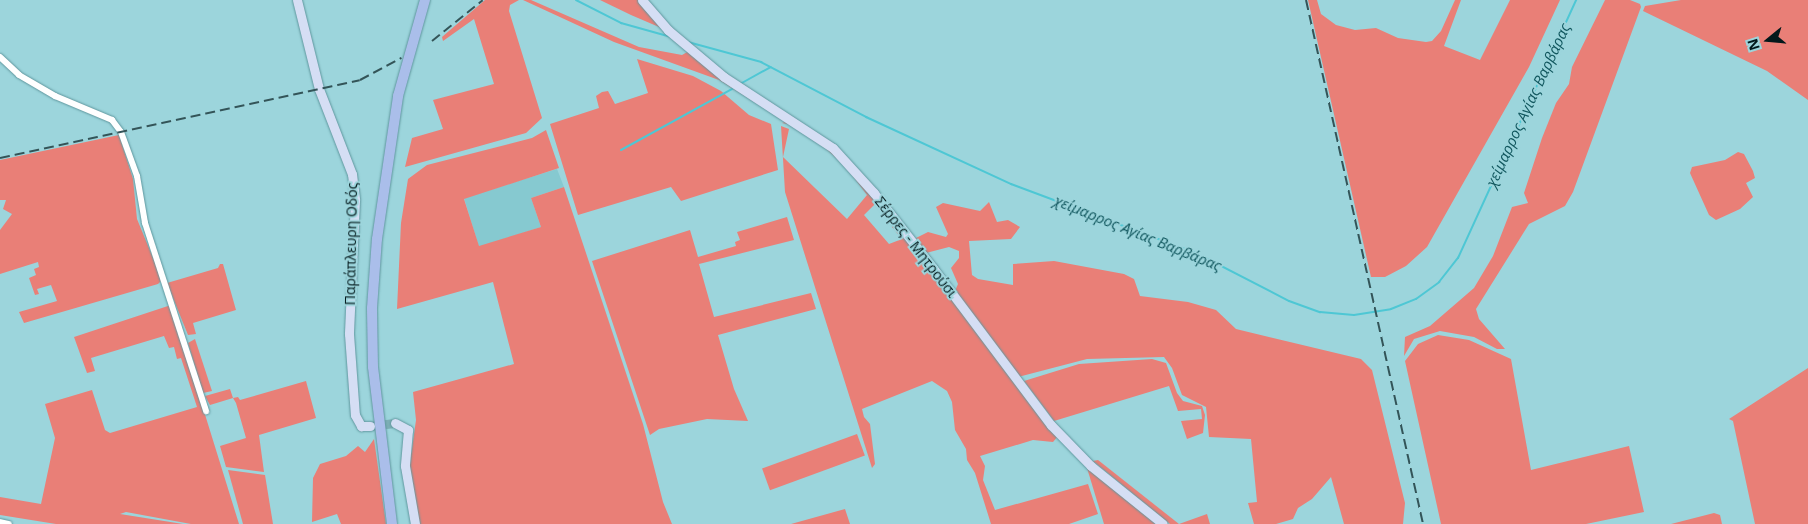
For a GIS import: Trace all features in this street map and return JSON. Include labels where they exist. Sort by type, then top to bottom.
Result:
[{"type":"main road","points":[[392,524],[373,367],[372,308],[377,239],[398,96],[425,0]]},
{"type":"street","name":"Παράπλευρη Οδός","points":[[297,0],[319,89],[352,174],[355,200],[350,334],[355,415],[361,426],[370,426]]},
{"type":"street","name":"Σέρρες - Μητρούσι","points":[[642,0],[668,30],[748,95],[806,128],[833,148],[921,253],[1051,425],[1091,466],[1163,524]]},
{"type":"street","points":[[0,57],[19,75],[48,92],[112,120],[121,132],[137,176],[145,223],[206,411]]},
{"type":"street","points":[[395,423],[408,430],[405,466],[415,524]]},
{"type":"street","points":[[0,522],[8,524]]},
{"type":"shaded area","points":[[485,0],[519,0],[510,5],[509,11],[542,118],[526,133],[405,167],[412,138],[443,129],[433,100],[494,84],[474,19],[443,41],[442,37]]},
{"type":"shaded area","points":[[523,0],[531,0],[639,47],[682,55],[689,51],[759,105],[719,80],[614,42]]},
{"type":"shaded area","points":[[600,0],[639,0],[666,30],[631,15]]},
{"type":"shaded area","points":[[1308,0],[1317,0],[1321,14],[1336,25],[1355,30],[1376,28],[1398,38],[1426,42],[1432,41],[1441,31],[1455,0],[1461,0],[1444,46],[1480,60],[1510,0],[1560,0],[1529,67],[1427,247],[1406,266],[1385,277],[1371,277]]},
{"type":"shaded area","points":[[1605,0],[1630,0],[1640,4],[1641,7],[1573,192],[1565,206],[1529,224],[1476,309],[1479,319],[1505,349],[1497,349],[1474,337],[1440,331],[1414,339],[1404,356],[1405,337],[1430,326],[1474,288],[1493,256],[1512,207],[1528,203],[1524,193],[1542,138],[1556,103],[1569,84],[1572,67]]},
{"type":"shaded area","points":[[1681,0],[1808,0],[1808,100],[1767,71],[1643,11],[1645,6]]},
{"type":"shaded area","points":[[637,59],[693,76],[721,91],[749,115],[771,124],[778,170],[681,201],[671,187],[578,215],[550,124],[599,108],[596,96],[602,92],[608,91],[615,104],[648,93]]},
{"type":"shaded area","points":[[785,122],[803,128],[847,166],[888,216],[875,204],[864,215],[889,244],[902,239],[892,227],[895,225],[1058,436],[1053,442],[1033,440],[980,456],[985,466],[983,480],[995,510],[1088,484],[1098,514],[1069,524],[991,524],[975,473],[967,460],[966,449],[955,430],[952,402],[947,391],[932,381],[862,409],[864,417],[870,424],[875,464],[872,468],[785,192],[781,126],[789,129],[783,157],[847,219],[867,195],[845,166],[825,148],[792,125],[782,123]]},
{"type":"shaded area","points":[[546,130],[559,168],[464,199],[479,246],[541,227],[531,198],[564,187],[643,424],[663,502],[672,524],[419,524],[409,470],[416,420],[413,392],[514,364],[493,282],[397,309],[401,223],[408,179],[427,165],[532,138]]},
{"type":"shaded area","points":[[119,135],[133,179],[137,219],[162,280],[158,284],[24,323],[19,312],[57,301],[51,285],[37,289],[39,294],[35,295],[29,278],[36,275],[34,269],[39,267],[38,262],[0,274],[0,230],[12,214],[3,209],[6,200],[0,200],[0,160]]},
{"type":"shaded area","points":[[1738,152],[1744,154],[1753,171],[1755,178],[1746,183],[1753,197],[1740,209],[1716,220],[1709,215],[1690,173],[1692,167],[1725,160]]},
{"type":"shaded area","points":[[557,169],[564,187],[531,198],[541,227],[479,247],[464,198]]},
{"type":"shaded area","points":[[989,202],[997,222],[1008,220],[1020,227],[1011,239],[969,241],[972,275],[978,279],[1013,285],[1013,264],[1054,261],[1124,274],[1134,279],[1140,296],[1188,302],[1216,310],[1236,329],[1361,359],[1372,370],[1405,503],[1403,524],[1344,524],[1331,477],[1312,499],[1298,508],[1293,519],[1276,524],[1254,524],[1248,503],[1257,502],[1251,439],[1209,437],[1206,407],[1182,395],[1172,368],[1164,357],[1087,359],[1018,377],[955,291],[958,284],[951,268],[959,258],[959,251],[949,247],[926,253],[916,238],[928,232],[946,237],[948,234],[936,207],[943,203],[980,211]]},
{"type":"shaded area","points":[[787,217],[794,240],[699,264],[714,317],[811,293],[816,309],[718,335],[734,389],[748,421],[707,419],[659,429],[650,435],[592,261],[690,230],[698,257],[736,246],[735,242],[740,240],[737,232]]},
{"type":"shaded area","points":[[220,264],[223,264],[236,310],[193,323],[196,334],[188,335],[167,283],[218,268]]},
{"type":"shaded area","points":[[171,305],[239,524],[191,524],[126,512],[120,514],[183,524],[56,524],[0,515],[0,497],[41,504],[55,438],[45,404],[92,390],[105,430],[110,433],[197,407],[181,358],[177,359],[174,347],[169,348],[164,336],[91,358],[95,371],[87,373],[74,337]]},
{"type":"shaded area","points":[[1438,335],[1469,340],[1511,359],[1531,470],[1629,446],[1644,512],[1586,524],[1441,524],[1405,361],[1418,344]]},
{"type":"shaded area","points":[[195,339],[212,391],[203,393],[188,343]]},
{"type":"shaded area","points":[[1152,359],[1166,363],[1177,393],[1183,401],[1202,406],[1205,415],[1203,433],[1187,439],[1181,421],[1202,419],[1201,409],[1178,411],[1169,386],[1054,421],[1024,381],[1079,364]]},
{"type":"shaded area","points":[[1808,368],[1808,524],[1755,524],[1733,421],[1729,419]]},
{"type":"shaded area","points":[[306,381],[316,418],[259,435],[264,472],[226,467],[220,446],[246,438],[233,398],[238,397],[240,400]]},
{"type":"shaded area","points":[[230,389],[233,398],[210,405],[205,396]]},
{"type":"shaded area","points":[[857,434],[865,456],[770,490],[762,469]]},
{"type":"shaded area","points":[[374,439],[386,524],[341,524],[337,514],[312,522],[313,478],[320,464],[346,456],[358,446],[365,452]]},
{"type":"shaded area","points":[[1098,460],[1179,524],[1170,524],[1093,461]]},
{"type":"shaded area","points":[[1087,468],[1160,524],[1104,524]]},
{"type":"shaded area","points":[[228,470],[265,475],[273,524],[243,524]]},
{"type":"shaded area","points":[[845,509],[850,524],[791,524]]},
{"type":"shaded area","points":[[1714,513],[1720,515],[1722,524],[1671,524]]},
{"type":"shaded area","points":[[1207,514],[1210,524],[1179,524]]},
{"type":"waterway","name":"χείμαρρος Αγίας Βαρβάρας","points":[[576,0],[621,23],[671,37]]},
{"type":"waterway","name":"χείμαρρος Αγίας Βαρβάρας","points":[[688,42],[761,62],[866,117],[1011,184],[1198,254],[1289,301],[1320,312],[1354,315],[1391,309],[1416,299],[1439,282],[1458,258],[1576,0]]},
{"type":"waterway","points":[[740,84],[771,67]]},
{"type":"waterway","points":[[621,150],[734,88]]},
{"type":"tunnel","points":[[370,426],[395,423]]},
{"type":"railway","points":[[432,41],[483,0]]},
{"type":"railway","points":[[1306,0],[1423,524]]},
{"type":"railway","points":[[0,158],[360,80],[401,58]]}]
